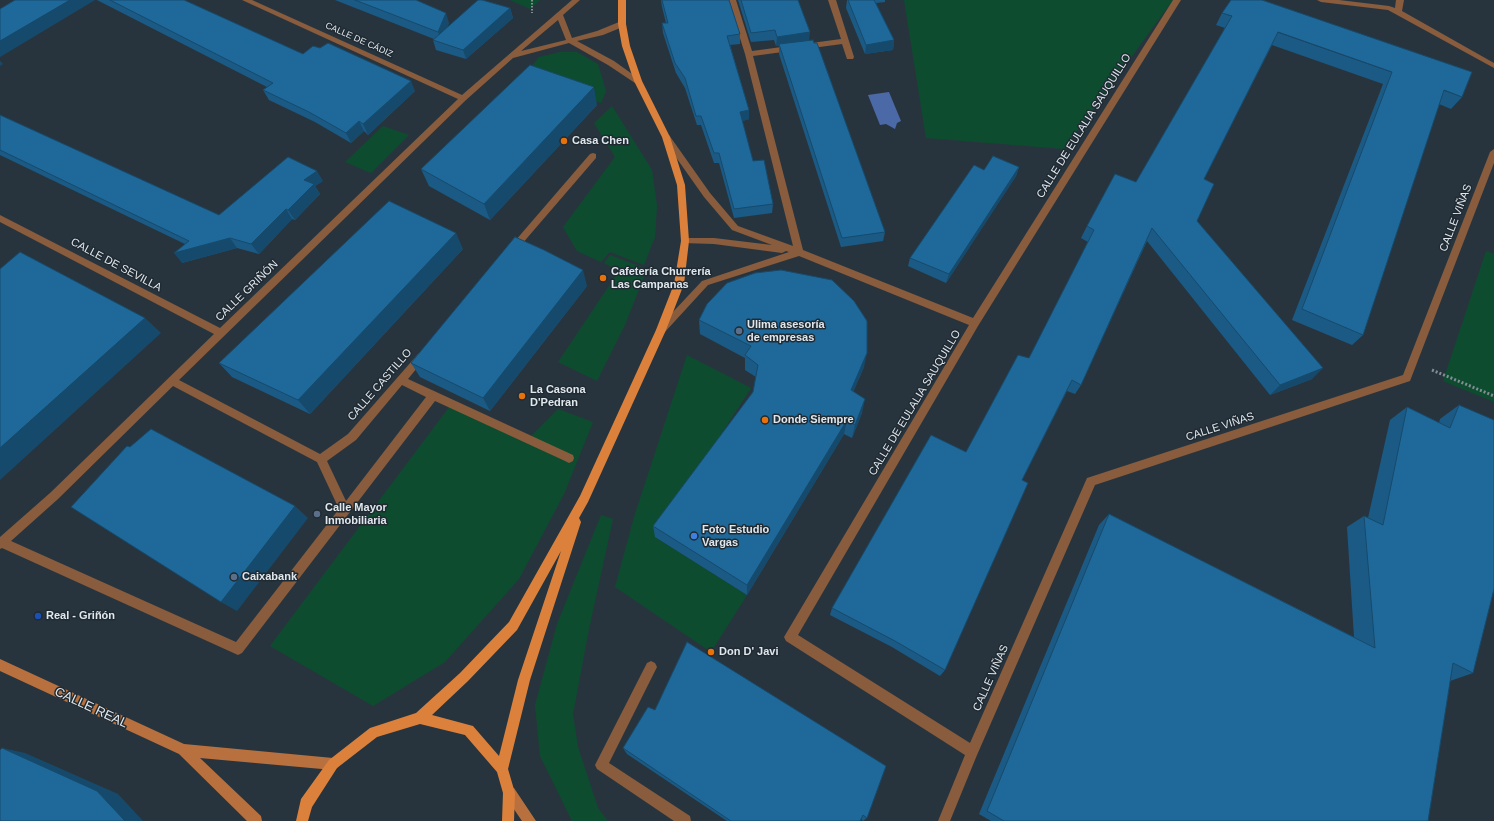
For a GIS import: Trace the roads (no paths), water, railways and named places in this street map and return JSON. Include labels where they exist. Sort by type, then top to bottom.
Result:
[{"type":"main road","points":[[302,821],[306,804],[333,764],[374,732],[420,718],[464,677],[513,626],[584,500],[661,330],[679,284],[685,241],[681,185],[666,137],[638,81],[626,46],[622,24],[622,0]]},
{"type":"main road","points":[[502,769],[524,680],[584,500]]},
{"type":"main road","points":[[420,718],[469,730],[502,769],[509,793],[508,821]]},
{"type":"street","name":"CALLE DE CÁDIZ","points":[[246,0],[463,98]]},
{"type":"street","name":"CALLE GRIÑÓN","points":[[1,543],[54,496],[463,98],[576,0]]},
{"type":"street","points":[[732,0],[749,54],[799,252]]},
{"type":"street","points":[[832,0],[850,57]]},
{"type":"street","name":"CALLE DE EULALIA SAUQUILLO","points":[[972,752],[790,637],[975,323],[1177,0]]},
{"type":"street","points":[[1321,0],[1389,8],[1494,66]]},
{"type":"street","points":[[1398,12],[1400,0]]},
{"type":"street","points":[[559,14],[570,41],[611,63],[638,81]]},
{"type":"street","name":"CALLE GRIÑÓN","points":[[511,56],[600,33],[622,24]]},
{"type":"street","points":[[749,54],[844,41]]},
{"type":"street","points":[[666,137],[707,195],[735,228],[799,252],[975,323]]},
{"type":"street","name":"CALLE VIÑAS","points":[[972,752],[1091,481],[1407,378],[1494,152]]},
{"type":"street","points":[[504,259],[593,156]]},
{"type":"street","name":"CALLE DE SEVILLA","points":[[0,218],[221,333]]},
{"type":"street","points":[[685,241],[714,241],[799,252]]},
{"type":"street","points":[[661,330],[705,282],[799,252]]},
{"type":"street","name":"CALLE CASTILLO","points":[[321,459],[352,437],[427,350]]},
{"type":"street","points":[[401,380],[569,458]]},
{"type":"street","points":[[172,381],[321,459],[345,510]]},
{"type":"street","points":[[1,543],[238,649],[433,396]]},
{"type":"street","name":"CALLE REAL","points":[[0,665],[183,750],[256,821]]},
{"type":"street","points":[[652,667],[601,765],[685,821]]},
{"type":"street","name":"CALLE REAL","points":[[183,750],[333,764]]},
{"type":"street","points":[[944,821],[972,752]]},
{"type":"street","points":[[509,793],[530,821]]},
{"type":"water","points":[[889,92],[901,121],[897,123],[895,129],[886,124],[880,125],[868,95]]},
{"type":"place","name":"Casa Chen","points":[[564,141]]},
{"type":"place","name":"Cafetería Churrería Las Campanas","points":[[603,278]]},
{"type":"place","name":"Ulima asesoría de empresas","points":[[739,331]]},
{"type":"place","name":"La Casona D'Pedran","points":[[522,396]]},
{"type":"place","name":"Donde Siempre","points":[[765,420]]},
{"type":"place","name":"Calle Mayor Inmobiliaria","points":[[317,514]]},
{"type":"place","name":"Foto Estudio Vargas","points":[[694,536]]},
{"type":"place","name":"Caixabank","points":[[234,577]]},
{"type":"place","name":"Real - Griñón","points":[[38,616]]},
{"type":"place","name":"Don D' Javi","points":[[711,652]]}]
